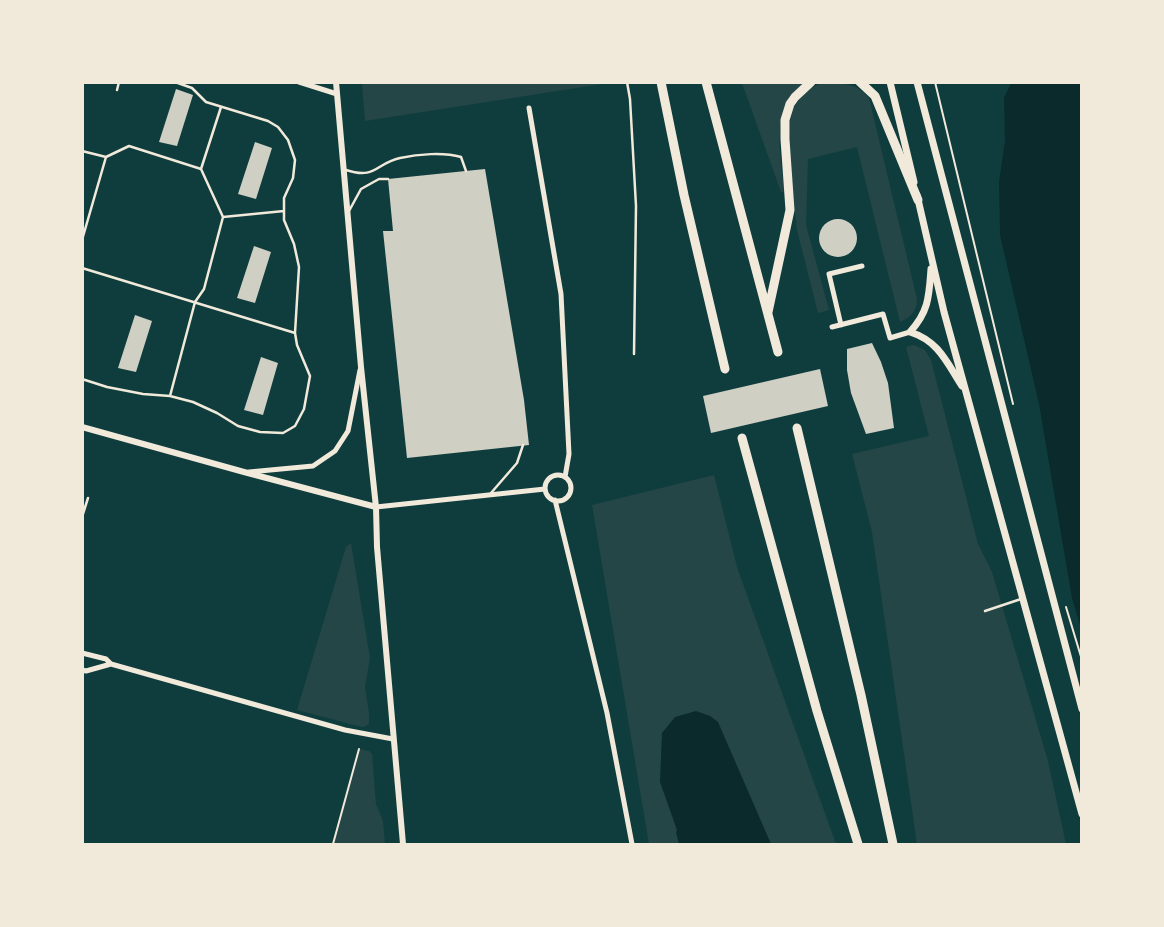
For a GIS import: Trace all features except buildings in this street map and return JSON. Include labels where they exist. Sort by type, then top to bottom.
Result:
[{"type":"highway","points":[[661,82],[684,194],[725,368]]},
{"type":"highway","points":[[706,82],[778,352]]},
{"type":"highway","points":[[768,314],[790,210],[785,139],[786,120],[790,104],[811,82]]},
{"type":"highway","points":[[860,82],[875,96],[918,200]]},
{"type":"highway","points":[[797,428],[861,695],[894,844]]},
{"type":"highway","points":[[742,438],[817,711],[858,844]]},
{"type":"main road","points":[[890,82],[932,261],[966,391],[1082,814]]},
{"type":"main road","points":[[917,82],[1082,709]]},
{"type":"main road","points":[[932,261],[928,305],[923,317],[910,332],[925,338],[938,349],[966,391]]},
{"type":"street","points":[[299,82],[337,94]]},
{"type":"street","points":[[336,82],[361,367],[376,506],[377,547],[403,844]]},
{"type":"street","points":[[529,108],[561,294],[569,454],[565,477]]},
{"type":"street","points":[[841,325],[829,274],[862,266]]},
{"type":"street","points":[[832,327],[883,314],[890,338],[910,332]]},
{"type":"street","points":[[244,472],[313,466],[336,451],[348,431],[361,367]]},
{"type":"street","points":[[82,427],[376,506],[545,489]]},
{"type":"street","points":[[556,475],[565,477],[570,484],[570,492],[562,500],[555,500],[547,495],[545,489],[546,483],[552,476],[556,475]]},
{"type":"street","points":[[555,500],[607,713],[632,844]]},
{"type":"street","points":[[82,653],[106,659],[112,664],[345,730],[394,739]]},
{"type":"street","points":[[82,670],[86,671],[112,664]]},
{"type":"lane","points":[[117,90],[120,82]]},
{"type":"lane","points":[[82,379],[107,387],[143,394],[170,396],[193,402],[217,413],[238,426],[260,432],[283,433],[295,426],[304,409],[310,376],[297,345],[295,333],[299,267],[294,244],[284,220],[284,198],[293,178],[295,160],[288,140],[278,127],[268,121],[206,102],[192,88],[175,82]]},
{"type":"lane","points":[[627,82],[630,99],[636,206],[634,354]]},
{"type":"lane","points":[[170,396],[195,302],[204,289],[223,217],[201,169],[221,107]]},
{"type":"lane","points":[[82,151],[106,158],[129,146],[201,169]]},
{"type":"lane","points":[[343,169],[358,174],[372,171],[398,158],[448,153],[462,157],[466,171]]},
{"type":"lane","points":[[82,240],[106,158]]},
{"type":"lane","points":[[347,215],[361,189],[379,179],[388,180]]},
{"type":"lane","points":[[223,217],[284,211]]},
{"type":"lane","points":[[82,268],[295,333]]},
{"type":"lane","points":[[489,495],[517,464],[523,445]]},
{"type":"lane","points":[[82,518],[88,498]]},
{"type":"lane","points":[[985,611],[1022,598]]},
{"type":"path","points":[[936,82],[1014,408]]},
{"type":"path","points":[[1065,604],[1082,660]]},
{"type":"path","points":[[333,844],[359,749]]},
{"type":"shaded area","points":[[362,83],[602,84],[365,121]]},
{"type":"shaded area","points":[[742,83],[804,83],[793,94],[786,106],[782,119],[780,147],[783,192],[781,192]]},
{"type":"shaded area","points":[[821,83],[848,84],[859,89],[869,98],[917,299],[913,313],[900,322],[857,147],[808,159],[806,225],[829,310],[818,313],[797,230],[789,126],[793,109],[800,98],[811,88]]},
{"type":"shaded area","points":[[1011,83],[1081,83],[1081,628],[1072,598],[1039,404],[1000,235],[999,182],[1005,141],[1004,98]]},
{"type":"shaded area","points":[[914,345],[925,350],[931,360],[978,544],[992,572],[1048,761],[1066,844],[917,844],[872,532],[852,454],[929,436],[906,347]]},
{"type":"shaded area","points":[[714,475],[737,567],[836,844],[649,844],[592,505]]},
{"type":"shaded area","points":[[351,543],[370,658],[365,687],[369,723],[362,727],[297,710],[346,547]]},
{"type":"shaded area","points":[[696,711],[710,716],[718,722],[771,844],[679,844],[677,830],[660,782],[662,733],[675,717]]},
{"type":"shaded area","points":[[359,749],[369,751],[372,754],[376,804],[383,821],[385,844],[333,844]]}]
